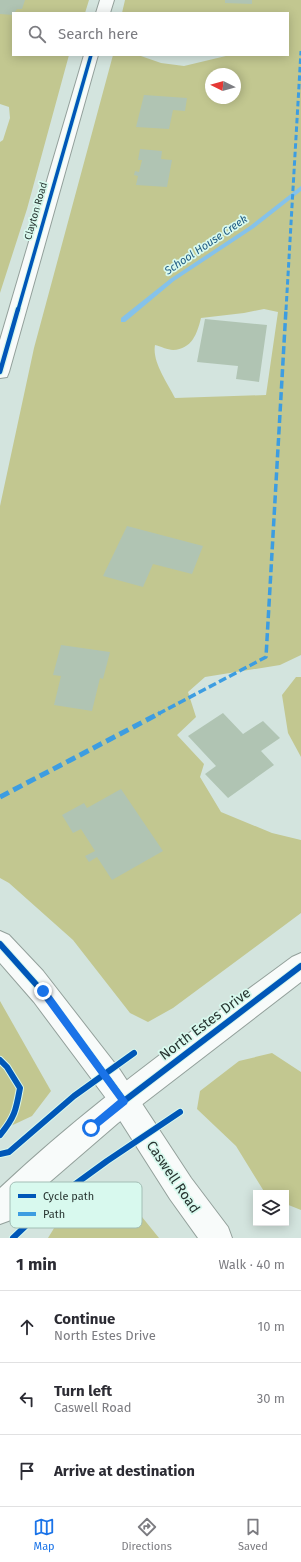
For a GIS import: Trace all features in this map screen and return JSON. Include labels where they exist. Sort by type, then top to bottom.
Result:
[{"type":"street","points":[[103,12],[107,0]]},
{"type":"street","name":"Clayton Road","points":[[0,372],[91,56]]},
{"type":"street","name":"Caswell Road","points":[[0,944],[43,991],[124,1101],[161,1160],[216,1238]]},
{"type":"street","name":"North Estes Drive","points":[[28,1182],[52,1159],[124,1101],[301,966]]},
{"type":"street","name":"North Estes Drive","points":[[0,1209],[10,1199]]},
{"type":"green space","points":[[0,0],[89,0],[85,12],[12,12],[12,56],[69,56],[27,209],[0,293],[0,142],[3,140],[10,118],[9,107],[0,104]]},
{"type":"green space","points":[[125,0],[301,0],[301,655],[280,665],[205,677],[188,692],[196,717],[177,735],[204,764],[200,777],[221,812],[272,833],[301,840],[301,913],[173,1008],[148,1022],[130,1013],[73,940],[9,883],[0,878],[0,506],[34,348],[113,56],[141,56],[161,63],[184,66],[226,56],[289,56],[289,12],[122,12]],"holes":[[[264,309],[278,312],[266,395],[175,398],[158,365],[155,345],[171,350],[185,347],[193,340],[198,330],[201,318]]]},
{"type":"green space","points":[[296,677],[301,677],[301,757],[288,733],[282,695]]},
{"type":"green space","points":[[0,1001],[51,1091],[32,1116],[0,1131]]},
{"type":"green space","points":[[272,1053],[301,1072],[301,1210],[289,1205],[289,1190],[263,1190],[236,1146],[197,1109],[200,1091],[239,1061]]},
{"type":"green space","points":[[142,1217],[159,1238],[48,1238],[54,1228],[142,1228]]},
{"type":"building","points":[[0,0],[25,0],[22,9],[17,9],[15,12],[12,12],[12,15],[0,14]]},
{"type":"building","points":[[225,0],[252,0],[252,4],[225,3]]},
{"type":"building","points":[[144,95],[187,98],[185,111],[173,110],[169,129],[136,127]]},
{"type":"building","points":[[140,149],[162,151],[161,159],[172,160],[167,187],[136,185],[138,176],[134,175],[135,171],[139,172],[142,160],[138,160]]},
{"type":"building","points":[[205,319],[267,325],[259,382],[236,379],[238,366],[197,362]]},
{"type":"building","points":[[127,526],[203,546],[192,574],[153,564],[143,587],[103,576]]},
{"type":"building","points":[[61,645],[110,652],[103,679],[100,678],[92,711],[54,705],[61,676],[53,675]]},
{"type":"building","points":[[223,713],[243,734],[263,721],[280,738],[261,751],[274,765],[228,798],[205,774],[216,766],[188,736]]},
{"type":"building","points":[[121,789],[163,851],[112,880],[97,857],[89,862],[85,856],[95,851],[81,829],[73,833],[62,815],[84,803],[87,808]]},
{"type":"waterway","name":"School House Creek","points":[[123,320],[172,280],[252,227],[301,188]]},
{"type":"marked path","points":[[0,797],[266,657],[301,51]]},
{"type":"cycle path","points":[[0,372],[91,56]]},
{"type":"cycle path","points":[[0,944],[50,1000],[124,1101],[301,966]]},
{"type":"cycle path","points":[[0,1154],[9,1152],[74,1096],[134,1053]]},
{"type":"cycle path","points":[[0,1060],[7,1067],[20,1088],[16,1111],[11,1122],[0,1135]]},
{"type":"cycle path","points":[[78,1182],[180,1112]]},
{"type":"cycle path","points":[[13,1238],[24,1228]]},
{"type":"route","points":[[43,991],[124,1101],[91,1128]]}]
